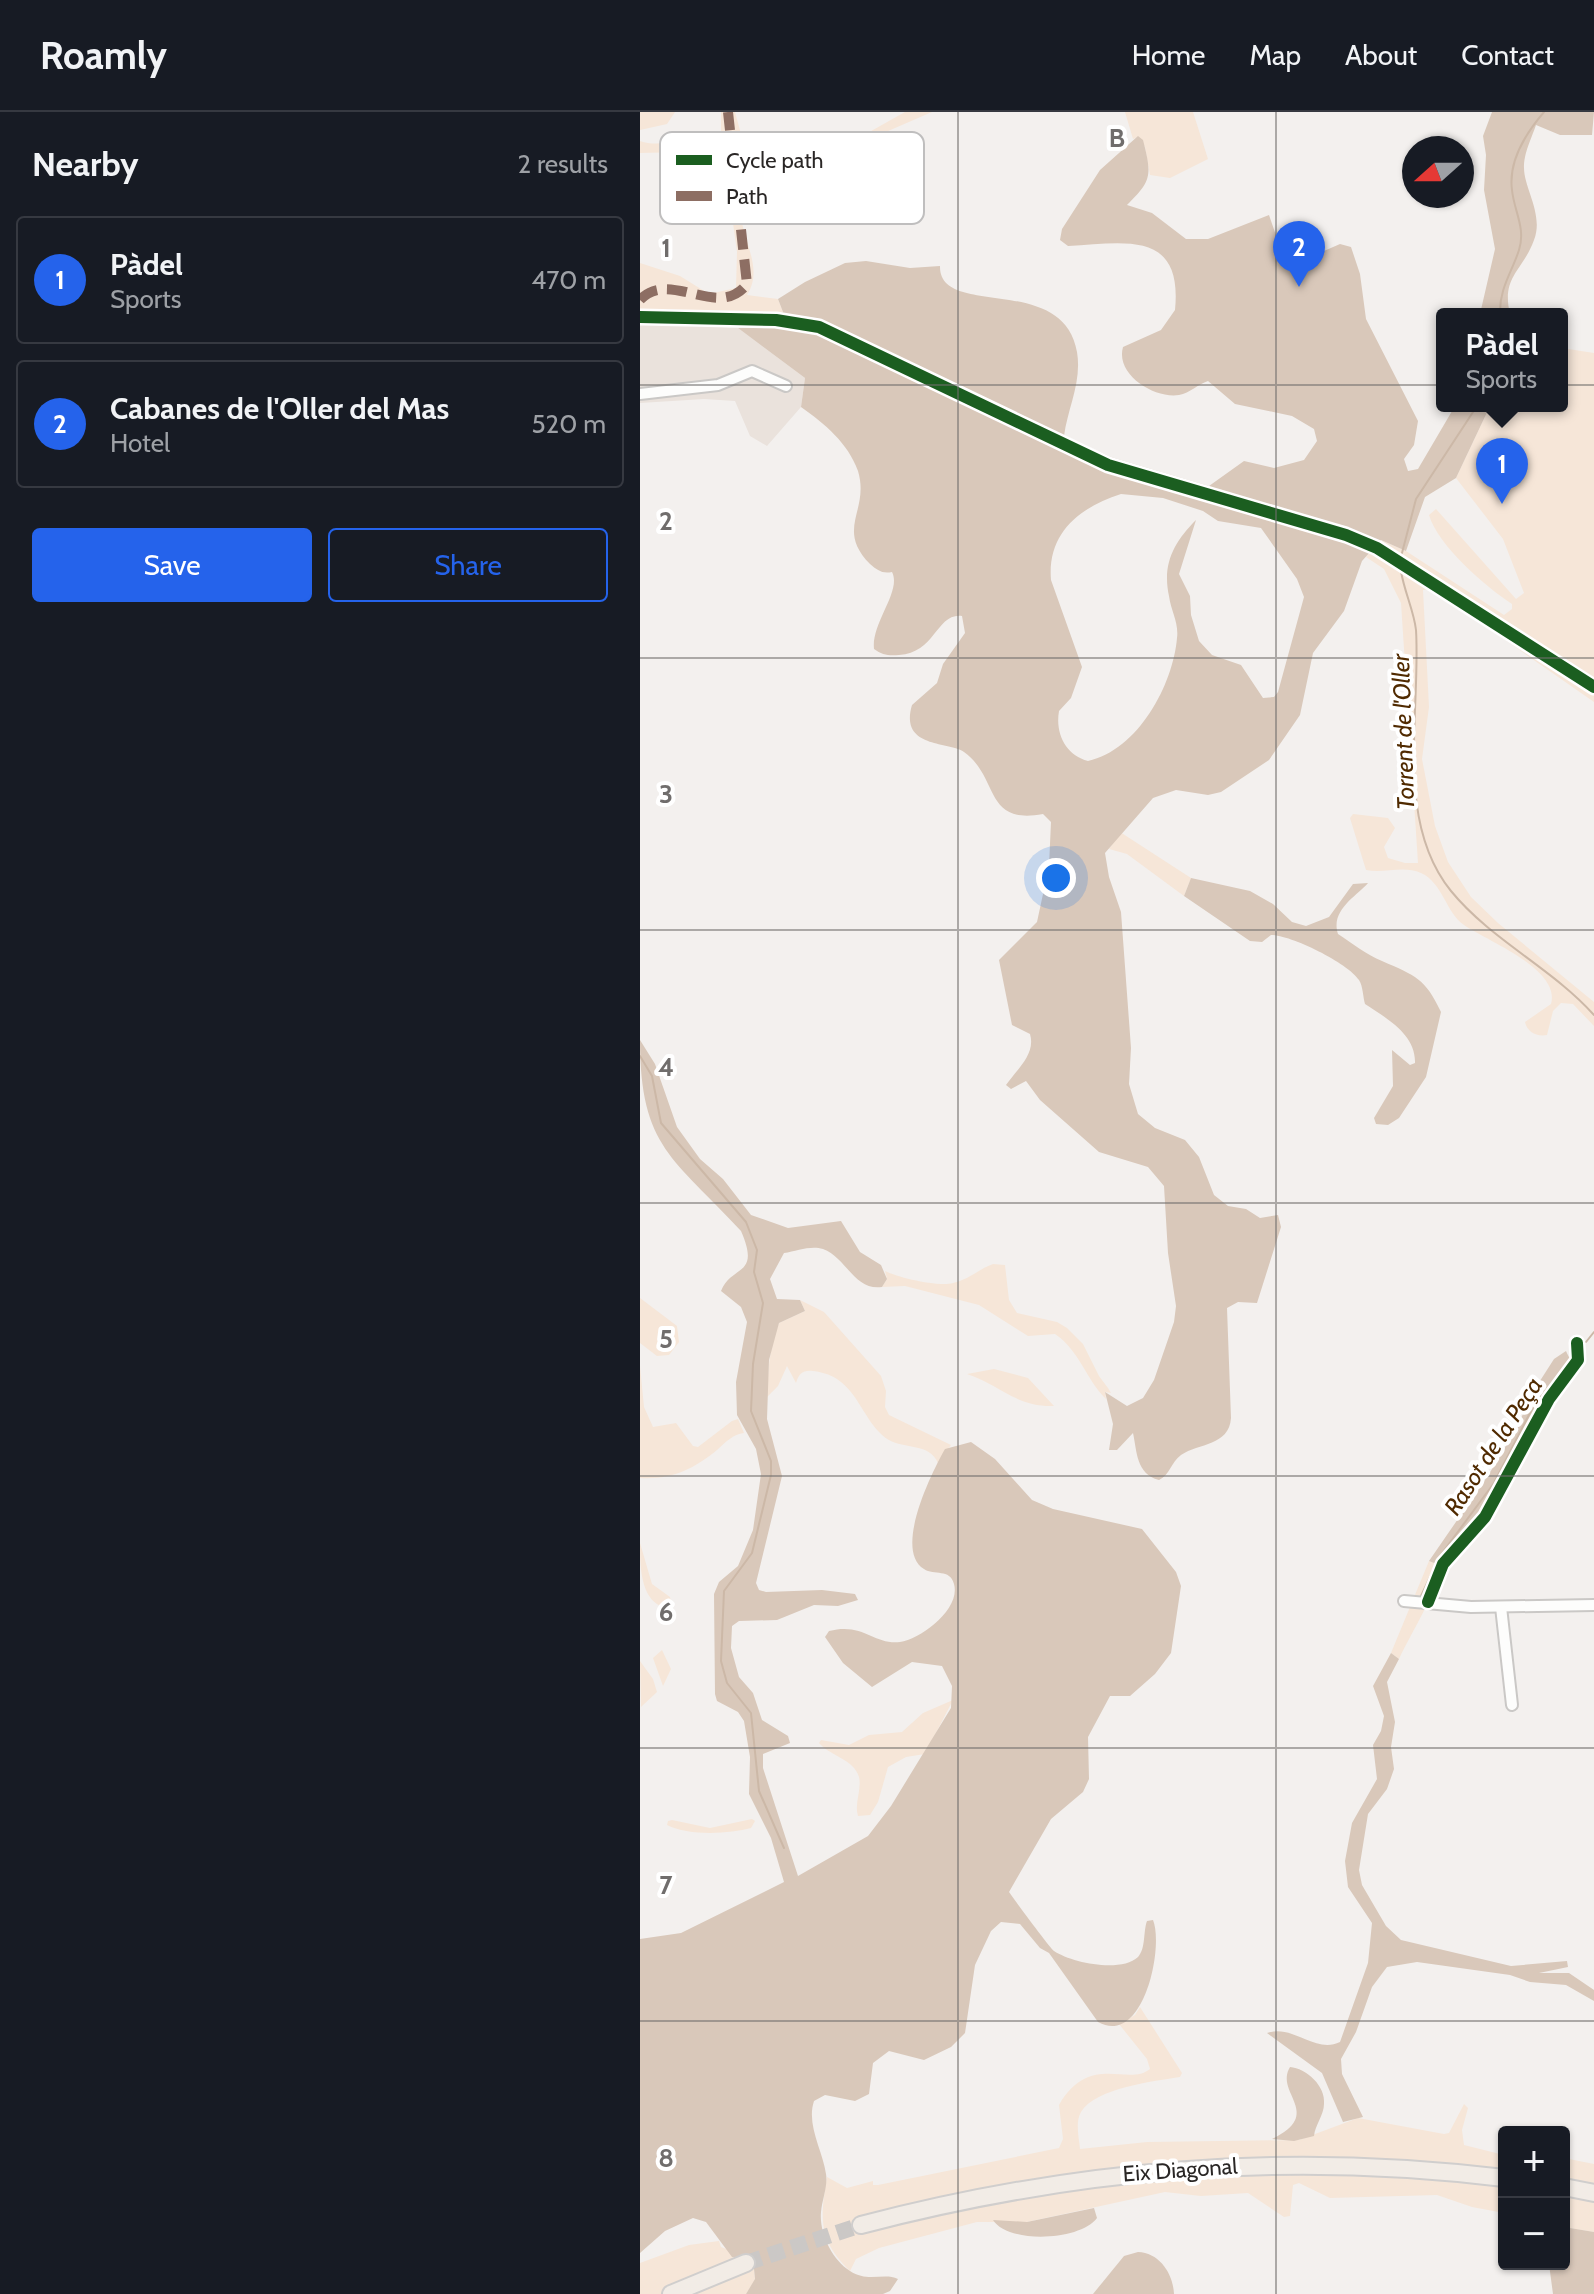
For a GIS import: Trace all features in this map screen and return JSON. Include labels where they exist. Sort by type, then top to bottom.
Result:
[{"type":"highway","name":"Eix Diagonal","points":[[861,2225],[954,2201],[1026,2188],[1104,2175],[1203,2167],[1304,2163],[1498,2178]]},
{"type":"highway","points":[[1570,2188],[1594,2193]]},
{"type":"highway","points":[[671,2294],[746,2263]]},
{"type":"street","points":[[640,317],[776,320],[819,327],[1108,465],[1346,535],[1377,548],[1594,687]]},
{"type":"street","points":[[640,394],[718,385],[752,371],[786,386]]},
{"type":"street","points":[[1428,1602],[1443,1564],[1485,1517],[1549,1399],[1578,1360],[1577,1343]]},
{"type":"street","points":[[1404,1601],[1501,1607],[1594,1605]]},
{"type":"street","points":[[1501,1607],[1512,1705]]},
{"type":"shaded area","points":[[640,112],[675,112],[667,124],[640,130]]},
{"type":"shaded area","points":[[721,112],[735,112],[740,132],[721,132]]},
{"type":"shaded area","points":[[905,112],[932,112],[886,132],[869,132]]},
{"type":"shaded area","points":[[1125,112],[1193,112],[1208,159],[1170,178],[1150,175],[1145,147],[1138,137],[1133,139]]},
{"type":"shaded area","points":[[1492,112],[1594,112],[1592,135],[1560,135],[1536,125],[1524,168],[1537,221],[1536,231],[1529,251],[1511,282],[1509,308],[1481,308],[1495,249],[1484,190],[1486,155],[1483,136]]},
{"type":"shaded area","points":[[1138,136],[1143,140],[1146,152],[1148,177],[1127,205],[1152,213],[1186,239],[1208,239],[1269,215],[1279,244],[1301,261],[1340,244],[1351,247],[1360,274],[1366,319],[1418,421],[1414,445],[1404,459],[1408,471],[1418,469],[1451,412],[1487,412],[1456,478],[1425,497],[1406,551],[1381,540],[1362,561],[1344,611],[1313,653],[1300,715],[1269,760],[1221,792],[1208,795],[1176,790],[1153,798],[1105,853],[1109,877],[1121,912],[1131,1048],[1129,1084],[1138,1114],[1155,1128],[1185,1140],[1199,1157],[1214,1195],[1228,1206],[1246,1209],[1260,1218],[1278,1215],[1281,1227],[1257,1303],[1238,1302],[1227,1308],[1229,1427],[1219,1439],[1181,1455],[1159,1480],[1151,1477],[1142,1467],[1133,1433],[1117,1450],[1109,1450],[1113,1424],[1105,1392],[1127,1406],[1143,1398],[1154,1380],[1174,1322],[1176,1306],[1168,1253],[1164,1186],[1148,1167],[1099,1152],[1040,1100],[1026,1081],[1011,1089],[1006,1085],[1024,1061],[1031,1041],[1030,1034],[1012,1025],[999,960],[1037,922],[1049,866],[1051,822],[1043,814],[1024,816],[1010,813],[994,797],[983,774],[964,752],[928,741],[913,729],[910,719],[912,705],[937,683],[943,664],[965,633],[962,616],[946,621],[921,648],[911,653],[889,655],[874,649],[874,639],[894,580],[892,572],[880,571],[870,564],[855,540],[861,485],[854,461],[835,435],[801,407],[805,378],[738,328],[766,327],[783,312],[778,299],[845,263],[866,261],[910,268],[940,266],[945,282],[959,291],[1027,304],[1050,312],[1067,328],[1078,363],[1064,436],[1111,457],[1209,486],[1244,461],[1274,468],[1304,460],[1317,441],[1314,429],[1292,416],[1235,404],[1208,381],[1183,394],[1169,395],[1149,389],[1131,376],[1122,357],[1123,347],[1161,330],[1175,310],[1175,284],[1170,265],[1159,253],[1146,246],[1109,243],[1068,246],[1060,240],[1062,229],[1100,170]],"holes":[[[1121,494],[1163,498],[1203,511],[1218,521],[1261,528],[1297,579],[1304,597],[1278,692],[1274,697],[1263,698],[1241,665],[1212,655],[1199,641],[1191,615],[1190,596],[1179,574],[1196,520],[1176,545],[1169,564],[1167,584],[1177,638],[1160,695],[1137,730],[1122,744],[1088,761],[1080,758],[1068,749],[1058,720],[1059,711],[1071,698],[1082,667],[1051,580],[1054,549],[1069,524],[1092,506]]]},
{"type":"shaded area","points":[[640,141],[660,143],[660,153],[640,153]]},
{"type":"shaded area","points":[[733,224],[742,224],[753,268],[747,295],[778,299],[783,312],[766,328],[640,322],[640,263],[680,276],[709,294],[736,288],[737,252]]},
{"type":"shaded area","points":[[640,322],[738,328],[805,378],[801,407],[767,446],[750,436],[735,401],[704,399],[640,403]]},
{"type":"shaded area","points":[[1568,349],[1594,353],[1594,702],[1432,589],[1423,590],[1429,707],[1422,759],[1435,826],[1448,862],[1471,897],[1498,923],[1594,1002],[1594,1026],[1573,1004],[1561,1003],[1553,1011],[1547,1035],[1530,1031],[1525,1022],[1551,1004],[1551,991],[1545,979],[1520,957],[1458,920],[1434,884],[1421,873],[1366,870],[1350,818],[1353,814],[1388,818],[1395,828],[1384,847],[1388,858],[1418,863],[1401,603],[1384,569],[1366,557],[1381,540],[1406,551],[1504,615],[1512,609],[1512,604],[1477,577],[1442,540],[1429,515],[1436,509],[1516,599],[1524,593],[1503,539],[1456,478],[1487,412],[1568,412]]},
{"type":"shaded area","points":[[1120,832],[1191,878],[1184,896],[1127,854],[1109,849]]},
{"type":"shaded area","points":[[1191,878],[1250,891],[1273,904],[1292,922],[1306,926],[1329,917],[1353,884],[1368,883],[1341,911],[1338,934],[1371,956],[1418,979],[1430,992],[1441,1012],[1426,1077],[1399,1118],[1388,1125],[1376,1124],[1374,1118],[1393,1086],[1392,1050],[1410,1065],[1415,1063],[1414,1053],[1398,1028],[1365,1004],[1359,980],[1353,973],[1332,958],[1280,936],[1271,935],[1262,942],[1250,941],[1184,896]]},
{"type":"shaded area","points":[[640,1040],[655,1064],[677,1127],[700,1159],[723,1179],[751,1215],[788,1228],[841,1221],[860,1252],[881,1265],[887,1279],[882,1287],[864,1284],[831,1253],[814,1248],[784,1253],[770,1279],[777,1299],[800,1300],[805,1311],[779,1323],[769,1360],[767,1419],[782,1476],[756,1583],[759,1590],[766,1592],[822,1590],[855,1594],[858,1600],[838,1606],[814,1605],[777,1620],[739,1621],[732,1626],[731,1648],[739,1677],[753,1693],[762,1720],[788,1736],[790,1743],[763,1754],[763,1768],[798,1876],[868,1836],[891,1806],[951,1708],[952,1686],[942,1666],[912,1662],[872,1687],[843,1663],[825,1637],[829,1631],[851,1629],[883,1640],[900,1642],[928,1629],[946,1613],[955,1594],[952,1579],[924,1569],[915,1559],[912,1545],[924,1492],[945,1449],[971,1442],[995,1459],[1032,1500],[1053,1509],[1142,1529],[1176,1572],[1181,1586],[1171,1653],[1155,1674],[1130,1696],[1110,1696],[1088,1737],[1089,1779],[1083,1792],[1051,1819],[1009,1892],[1054,1951],[1084,1962],[1109,1965],[1130,1962],[1141,1953],[1147,1921],[1153,1920],[1156,1950],[1153,1970],[1139,2008],[1128,2020],[1114,2026],[1098,2022],[1049,1953],[1040,1948],[1020,1924],[1001,1922],[991,1931],[975,1965],[965,2033],[951,2047],[924,2060],[889,2051],[873,2063],[869,2094],[855,2101],[825,2095],[814,2101],[813,2129],[826,2179],[821,2212],[825,2237],[832,2253],[850,2271],[863,2276],[898,2279],[890,2291],[883,2294],[746,2294],[755,2279],[753,2259],[732,2257],[706,2222],[693,2218],[665,2231],[640,2253],[640,1939],[681,1933],[784,1882],[771,1838],[749,1794],[750,1757],[744,1721],[738,1712],[717,1701],[715,1694],[714,1594],[719,1582],[738,1566],[753,1530],[761,1474],[756,1449],[737,1415],[736,1382],[747,1322],[741,1307],[721,1291],[743,1268],[748,1256],[741,1231],[680,1167],[654,1129],[646,1105]]},
{"type":"shaded area","points":[[993,1264],[1005,1265],[1009,1300],[1017,1313],[1057,1322],[1083,1344],[1111,1393],[1105,1392],[1106,1399],[1071,1348],[1055,1334],[1028,1336],[979,1305],[905,1286],[882,1287],[887,1279],[885,1271],[919,1281],[947,1284]]},
{"type":"shaded area","points":[[640,1298],[677,1326],[679,1342],[669,1355],[657,1356],[640,1343]]},
{"type":"shaded area","points":[[800,1300],[824,1312],[881,1376],[889,1415],[951,1445],[938,1463],[929,1452],[895,1443],[879,1432],[849,1390],[828,1375],[806,1371],[796,1383],[787,1366],[778,1386],[767,1397],[770,1360],[779,1323],[805,1311]]},
{"type":"shaded area","points":[[1566,1351],[1574,1368],[1573,1378],[1545,1414],[1502,1497],[1459,1550],[1439,1565],[1429,1561],[1489,1474],[1519,1424],[1529,1398],[1554,1359]]},
{"type":"shaded area","points":[[640,1366],[644,1407],[653,1427],[676,1423],[693,1446],[698,1447],[738,1419],[744,1433],[733,1437],[682,1472],[640,1478]]},
{"type":"shaded area","points":[[994,1369],[1028,1378],[1054,1406],[1018,1399],[967,1374]]},
{"type":"shaded area","points":[[640,1543],[652,1584],[670,1597],[672,1608],[661,1606],[648,1593],[642,1574]]},
{"type":"shaded area","points":[[1429,1561],[1439,1565],[1433,1590],[1399,1659],[1391,1653]]},
{"type":"shaded area","points":[[662,1650],[671,1669],[663,1686],[653,1658]]},
{"type":"shaded area","points":[[1391,1653],[1399,1659],[1387,1682],[1395,1722],[1391,1747],[1394,1769],[1387,1789],[1368,1814],[1359,1870],[1362,1885],[1386,1926],[1401,1940],[1511,1966],[1567,1961],[1568,1967],[1539,1973],[1569,1973],[1594,1990],[1594,2001],[1566,1985],[1530,1982],[1510,1975],[1417,1962],[1387,1967],[1372,1987],[1356,2032],[1341,2059],[1342,2074],[1363,2117],[1343,2122],[1322,2073],[1267,2033],[1286,2032],[1322,2044],[1340,2042],[1368,1963],[1372,1923],[1348,1887],[1345,1861],[1352,1823],[1377,1779],[1373,1745],[1381,1731],[1384,1716],[1373,1686]]},
{"type":"shaded area","points":[[640,1661],[653,1679],[657,1692],[641,1707]]},
{"type":"shaded area","points":[[953,1700],[925,1754],[906,1757],[888,1767],[878,1802],[870,1815],[858,1816],[859,1777],[852,1766],[819,1743],[821,1740],[849,1745],[869,1735],[902,1732],[923,1713]]},
{"type":"shaded area","points":[[752,1819],[755,1821],[751,1828],[720,1833],[686,1831],[667,1825],[672,1820],[710,1828]]},
{"type":"shaded area","points":[[1140,2007],[1182,2073],[1180,2077],[1112,2091],[1088,2104],[1078,2120],[1080,2149],[1147,2142],[1299,2140],[1358,2118],[1444,2134],[1449,2133],[1464,2104],[1468,2108],[1462,2130],[1464,2145],[1498,2154],[1498,2212],[1437,2195],[1330,2198],[1299,2183],[1293,2185],[1290,2216],[1284,2217],[1248,2193],[1201,2196],[1165,2192],[1027,2222],[977,2222],[879,2248],[856,2259],[850,2271],[840,2260],[824,2228],[827,2177],[847,2188],[873,2181],[873,2185],[878,2185],[1059,2148],[1063,2139],[1059,2105],[1071,2089],[1096,2075],[1141,2074],[1150,2069],[1147,2059],[1119,2024],[1135,2015]]},
{"type":"shaded area","points":[[1290,2067],[1314,2079],[1322,2091],[1324,2108],[1314,2136],[1294,2141],[1272,2139],[1295,2121],[1297,2112],[1287,2077]]},
{"type":"shaded area","points":[[1570,2159],[1594,2164],[1594,2232],[1570,2228]]},
{"type":"shaded area","points":[[1094,2208],[1097,2218],[1088,2226],[1061,2235],[1044,2237],[1013,2233],[993,2220],[1027,2222]]},
{"type":"shaded area","points":[[1570,2228],[1594,2232],[1594,2294],[1553,2294],[1550,2270],[1570,2270]]},
{"type":"shaded area","points":[[719,2241],[721,2247],[753,2259],[755,2280],[746,2294],[640,2294],[640,2263],[689,2245]]},
{"type":"shaded area","points":[[1138,2252],[1159,2260],[1168,2272],[1174,2294],[1093,2294],[1124,2256]]},
{"type":"waterway","name":"Torrent de l'Oller","points":[[1500,308],[1521,242],[1512,190],[1513,169],[1525,138],[1544,112]]},
{"type":"waterway","name":"Torrent de l'Oller","points":[[1402,553],[1416,499],[1473,412]]},
{"type":"waterway","name":"Torrent de l'Oller","points":[[1401,571],[1416,630],[1416,800],[1422,832],[1433,863],[1451,891],[1467,908],[1560,983],[1594,1015]]},
{"type":"waterway","points":[[640,1056],[652,1076],[661,1123],[746,1222],[757,1250],[754,1272],[763,1303],[753,1364],[751,1411],[771,1461],[771,1475],[752,1553],[724,1591],[721,1661],[727,1683],[751,1713],[759,1791],[784,1848]]},
{"type":"waterway","name":"Rasot de la Peça","points":[[1586,1342],[1594,1332]]},
{"type":"waterway","name":"Rasot de la Peça","points":[[1421,1596],[1440,1556],[1494,1483],[1533,1407],[1572,1358]]},
{"type":"tunnel","points":[[746,2263],[861,2225]]},
{"type":"marked path","points":[[728,112],[730,132]]},
{"type":"marked path","points":[[640,300],[652,292],[665,289],[708,297],[723,298],[736,294],[747,284],[740,224]]},
{"type":"cycle path","points":[[640,317],[776,320],[819,327],[1108,465],[1346,535],[1377,548],[1594,687]]},
{"type":"cycle path","points":[[1428,1602],[1443,1564],[1485,1517],[1549,1399],[1578,1360],[1577,1343]]},
{"type":"place","name":"Cabanes de l'Oller del Mas","points":[[1299,287]]},
{"type":"place","name":"Pàdel","points":[[1502,504]]}]
